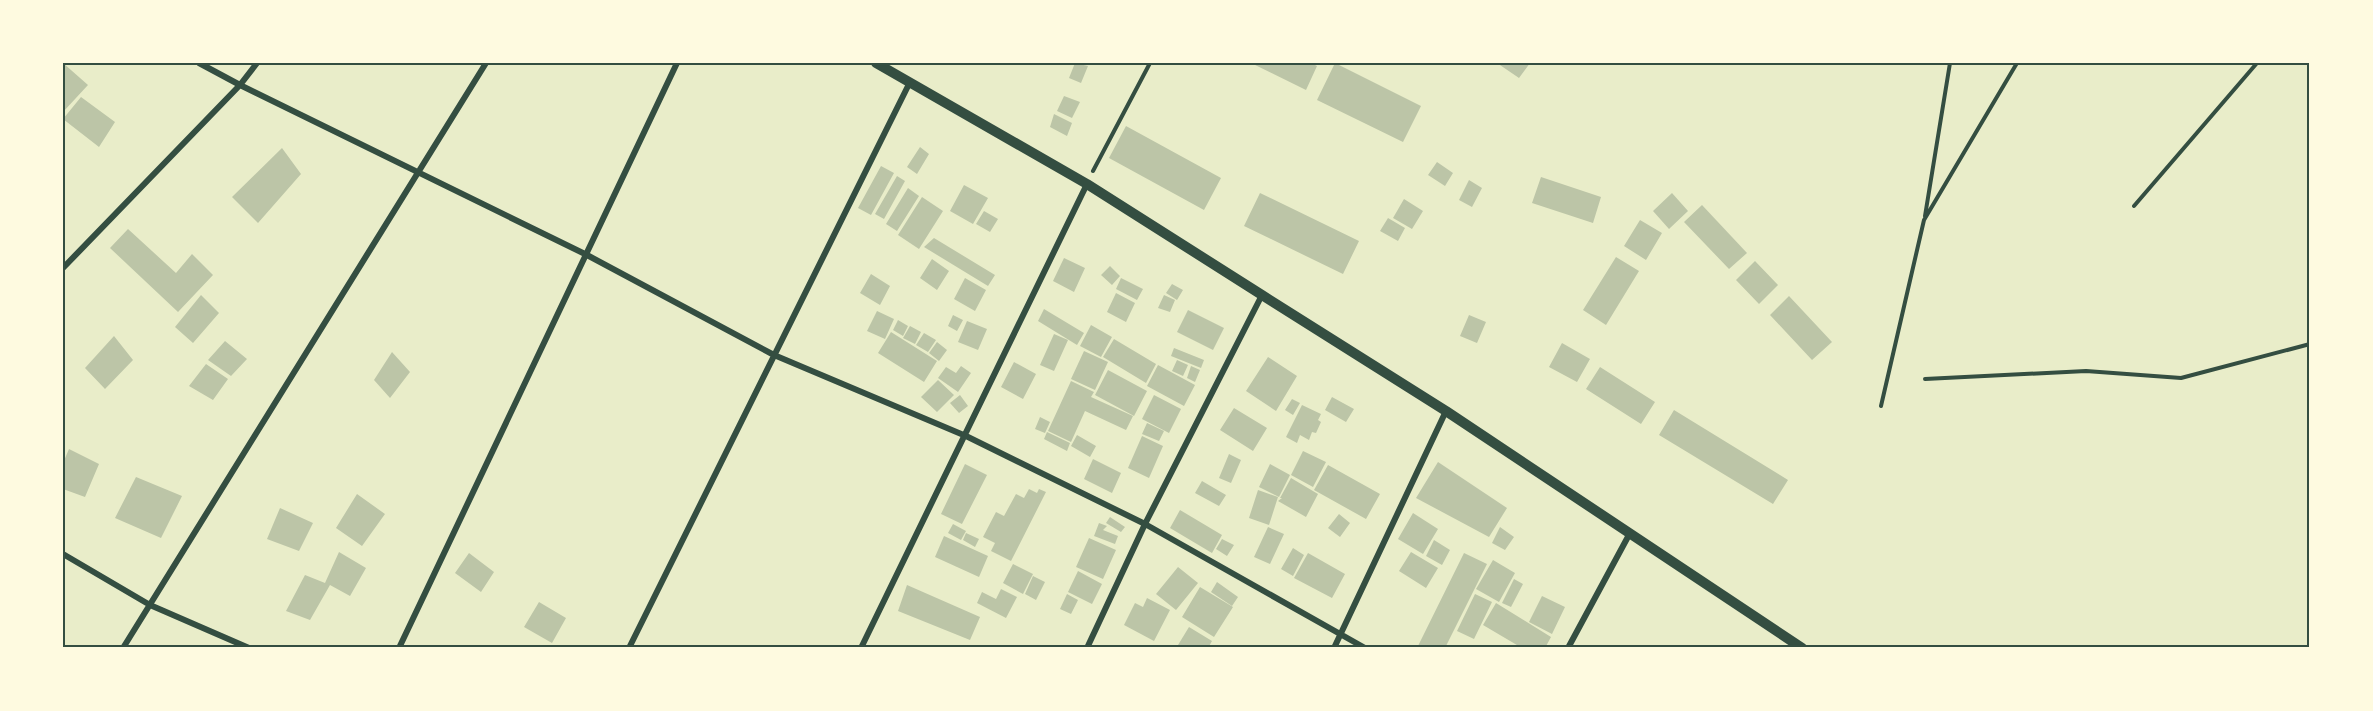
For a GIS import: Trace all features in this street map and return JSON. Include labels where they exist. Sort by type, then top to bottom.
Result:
[{"type":"street","points":[[199,63],[587,255],[774,355],[966,436],[1145,524],[1365,648]]},
{"type":"street","points":[[63,268],[240,85],[257,63]]},
{"type":"street","points":[[123,648],[486,63]]},
{"type":"street","points":[[399,648],[677,63]]},
{"type":"street","points":[[876,63],[1087,184],[1446,411],[1802,648]]},
{"type":"street","points":[[629,648],[910,82]]},
{"type":"street","points":[[861,648],[1087,184]]},
{"type":"street","points":[[1087,648],[1145,524],[1262,295]]},
{"type":"street","points":[[1334,648],[1446,411]]},
{"type":"street","points":[[1568,648],[1630,533]]},
{"type":"street","points":[[63,554],[150,605],[249,648]]},
{"type":"path","points":[[1087,184],[1150,63]]},
{"type":"path","points":[[1881,406],[1924,220],[1950,63]]},
{"type":"path","points":[[1924,220],[2017,63]]},
{"type":"path","points":[[2134,206],[2257,63]]},
{"type":"path","points":[[1925,379],[2086,371],[2181,378],[2310,344]]},
{"type":"building","points":[[63,63],[88,85],[63,112]]},
{"type":"building","points":[[1075,63],[1088,66],[1081,83],[1069,78]]},
{"type":"building","points":[[1251,63],[1311,63],[1317,66],[1306,90]]},
{"type":"building","points":[[1335,63],[1421,106],[1403,142],[1317,100]]},
{"type":"building","points":[[1497,63],[1530,63],[1519,78]]},
{"type":"building","points":[[1064,96],[1080,102],[1072,118],[1057,111]]},
{"type":"building","points":[[81,97],[115,122],[99,147],[63,119]]},
{"type":"building","points":[[1054,114],[1072,123],[1067,136],[1050,127]]},
{"type":"building","points":[[1126,126],[1221,178],[1204,210],[1109,158]]},
{"type":"building","points":[[920,147],[929,154],[917,174],[907,167]]},
{"type":"building","points":[[282,148],[301,174],[258,223],[232,197]]},
{"type":"building","points":[[1437,162],[1453,173],[1445,186],[1428,175]]},
{"type":"building","points":[[881,166],[894,173],[871,215],[858,208]]},
{"type":"building","points":[[897,176],[905,181],[884,219],[875,214]]},
{"type":"building","points":[[1541,177],[1601,197],[1593,223],[1532,203]]},
{"type":"building","points":[[1469,180],[1482,188],[1472,207],[1459,200]]},
{"type":"building","points":[[964,185],[988,198],[973,224],[950,211]]},
{"type":"building","points":[[908,188],[919,196],[897,231],[886,224]]},
{"type":"building","points":[[1260,193],[1359,241],[1343,274],[1244,226]]},
{"type":"building","points":[[1672,193],[1688,211],[1669,229],[1653,211]]},
{"type":"building","points":[[922,197],[943,211],[919,249],[898,235]]},
{"type":"building","points":[[1404,199],[1423,211],[1412,229],[1393,218]]},
{"type":"building","points":[[1702,205],[1747,253],[1729,269],[1684,222]]},
{"type":"building","points":[[984,211],[998,219],[990,232],[976,224]]},
{"type":"building","points":[[1388,218],[1405,228],[1398,241],[1380,231]]},
{"type":"building","points":[[1640,220],[1662,233],[1646,260],[1624,246]]},
{"type":"building","points":[[128,229],[176,273],[192,254],[213,275],[178,312],[110,248]]},
{"type":"building","points":[[934,238],[995,275],[988,286],[924,247]]},
{"type":"building","points":[[1616,257],[1639,271],[1606,325],[1583,310]]},
{"type":"building","points":[[1064,258],[1085,268],[1074,292],[1053,281]]},
{"type":"building","points":[[932,259],[949,271],[937,290],[920,278]]},
{"type":"building","points":[[1755,261],[1778,285],[1759,304],[1736,280]]},
{"type":"building","points":[[1110,266],[1120,276],[1112,285],[1101,275]]},
{"type":"building","points":[[871,274],[890,286],[880,305],[860,293]]},
{"type":"building","points":[[965,278],[986,290],[975,311],[954,299]]},
{"type":"building","points":[[1121,278],[1143,289],[1137,300],[1116,289]]},
{"type":"building","points":[[1172,284],[1183,290],[1177,300],[1166,293]]},
{"type":"building","points":[[1116,293],[1135,303],[1126,322],[1107,312]]},
{"type":"building","points":[[201,295],[219,313],[193,343],[175,327]]},
{"type":"building","points":[[1164,295],[1175,300],[1170,312],[1158,308]]},
{"type":"building","points":[[1789,296],[1832,342],[1812,360],[1770,315]]},
{"type":"building","points":[[1044,309],[1084,333],[1077,345],[1038,321]]},
{"type":"building","points":[[1188,310],[1224,328],[1213,350],[1177,332]]},
{"type":"building","points":[[877,311],[894,319],[885,339],[867,331]]},
{"type":"building","points":[[953,315],[963,320],[957,331],[948,326]]},
{"type":"building","points":[[1469,315],[1486,322],[1477,343],[1460,336]]},
{"type":"building","points":[[898,320],[908,326],[903,336],[893,330]]},
{"type":"building","points":[[967,321],[987,329],[978,350],[958,342]]},
{"type":"building","points":[[1091,325],[1112,337],[1101,357],[1080,346]]},
{"type":"building","points":[[910,326],[921,332],[915,344],[903,338]]},
{"type":"building","points":[[891,332],[937,361],[924,382],[878,353]]},
{"type":"building","points":[[924,333],[936,340],[928,352],[916,345]]},
{"type":"building","points":[[1054,334],[1068,340],[1054,371],[1040,365]]},
{"type":"building","points":[[114,336],[133,360],[105,389],[85,368]]},
{"type":"building","points":[[1114,339],[1156,364],[1146,383],[1103,357]]},
{"type":"building","points":[[225,341],[247,359],[231,376],[208,360]]},
{"type":"building","points":[[937,342],[947,350],[939,361],[929,353]]},
{"type":"building","points":[[1562,343],[1590,359],[1577,382],[1549,367]]},
{"type":"building","points":[[1174,348],[1204,360],[1201,368],[1171,356]]},
{"type":"building","points":[[1084,351],[1108,362],[1095,390],[1071,379]]},
{"type":"building","points":[[392,352],[410,372],[390,398],[374,380]]},
{"type":"building","points":[[1268,357],[1297,376],[1276,411],[1246,391]]},
{"type":"building","points":[[1177,360],[1188,365],[1183,376],[1172,371]]},
{"type":"building","points":[[1014,362],[1036,374],[1023,399],[1001,387]]},
{"type":"building","points":[[206,364],[228,379],[213,400],[189,386]]},
{"type":"building","points":[[1158,365],[1195,385],[1184,406],[1147,386]]},
{"type":"building","points":[[961,366],[971,373],[958,392],[938,378],[946,367],[956,373]]},
{"type":"building","points":[[1191,366],[1200,370],[1195,382],[1187,378]]},
{"type":"building","points":[[1600,367],[1655,402],[1641,424],[1586,389]]},
{"type":"building","points":[[1108,370],[1147,391],[1134,416],[1095,395]]},
{"type":"building","points":[[938,380],[954,395],[937,412],[921,397]]},
{"type":"building","points":[[1071,381],[1094,392],[1091,397],[1133,416],[1126,430],[1085,411],[1071,442],[1048,431]]},
{"type":"building","points":[[960,395],[968,406],[959,413],[950,403]]},
{"type":"building","points":[[1154,395],[1181,409],[1169,433],[1142,419]]},
{"type":"building","points":[[1332,397],[1354,409],[1346,422],[1325,410]]},
{"type":"building","points":[[1292,399],[1300,403],[1293,415],[1285,410]]},
{"type":"building","points":[[1302,405],[1321,414],[1318,420],[1321,422],[1316,433],[1312,432],[1309,440],[1300,435],[1297,443],[1286,437]]},
{"type":"building","points":[[1234,408],[1267,428],[1253,451],[1220,430]]},
{"type":"building","points":[[1674,410],[1788,480],[1773,504],[1659,435]]},
{"type":"building","points":[[1040,417],[1050,422],[1045,433],[1035,429]]},
{"type":"building","points":[[1147,423],[1164,431],[1159,441],[1142,434]]},
{"type":"building","points":[[1047,432],[1070,443],[1067,451],[1044,439]]},
{"type":"building","points":[[1077,435],[1096,446],[1090,457],[1071,446]]},
{"type":"building","points":[[1142,436],[1163,446],[1149,478],[1128,468]]},
{"type":"building","points":[[69,449],[99,464],[85,497],[63,489],[63,463]]},
{"type":"building","points":[[1303,451],[1326,462],[1313,487],[1291,475]]},
{"type":"building","points":[[1229,454],[1241,460],[1231,483],[1219,478]]},
{"type":"building","points":[[1093,459],[1121,473],[1112,493],[1084,479]]},
{"type":"building","points":[[1438,462],[1507,508],[1489,537],[1416,498]]},
{"type":"building","points":[[965,464],[987,475],[962,524],[941,514]]},
{"type":"building","points":[[1270,464],[1290,475],[1279,497],[1259,487]]},
{"type":"building","points":[[1328,465],[1380,494],[1366,519],[1314,490]]},
{"type":"building","points":[[136,477],[182,496],[161,538],[115,518]]},
{"type":"building","points":[[1291,478],[1318,494],[1306,517],[1278,501],[1282,498],[1280,498]]},
{"type":"building","points":[[1202,481],[1226,495],[1219,506],[1195,493]]},
{"type":"building","points":[[1029,489],[1037,493],[1039,489],[1046,492],[1011,561],[991,551],[995,543],[983,537],[996,512],[1004,516],[1016,494],[1024,498]]},
{"type":"building","points":[[1258,490],[1278,497],[1269,525],[1249,518]]},
{"type":"building","points":[[357,494],[385,514],[362,546],[336,528]]},
{"type":"building","points":[[280,508],[313,523],[299,551],[267,539]]},
{"type":"building","points":[[1180,510],[1222,535],[1212,553],[1170,528]]},
{"type":"building","points":[[1413,513],[1438,529],[1423,554],[1398,539]]},
{"type":"building","points":[[1339,514],[1350,523],[1340,537],[1328,528]]},
{"type":"building","points":[[1110,517],[1125,527],[1121,532],[1106,523]]},
{"type":"building","points":[[1099,523],[1107,526],[1103,530],[1118,536],[1115,544],[1094,536]]},
{"type":"building","points":[[953,524],[966,531],[961,540],[948,533]]},
{"type":"building","points":[[1268,527],[1284,534],[1270,564],[1254,557]]},
{"type":"building","points":[[1500,527],[1514,537],[1505,550],[1492,543]]},
{"type":"building","points":[[966,533],[979,539],[975,547],[963,540]]},
{"type":"building","points":[[944,536],[988,556],[979,577],[935,557]]},
{"type":"building","points":[[1089,538],[1116,550],[1103,579],[1076,567]]},
{"type":"building","points":[[1222,539],[1234,545],[1227,556],[1216,549]]},
{"type":"building","points":[[1434,540],[1450,550],[1442,565],[1426,556]]},
{"type":"building","points":[[1293,548],[1304,555],[1293,576],[1281,569]]},
{"type":"building","points":[[339,552],[366,568],[350,596],[330,585],[310,620],[286,611],[305,575],[325,583]]},
{"type":"building","points":[[1411,552],[1438,568],[1426,588],[1399,571]]},
{"type":"building","points":[[469,553],[494,572],[481,592],[455,573]]},
{"type":"building","points":[[1308,553],[1345,574],[1332,598],[1294,578]]},
{"type":"building","points":[[1464,553],[1487,564],[1445,648],[1418,646]]},
{"type":"building","points":[[1493,560],[1515,573],[1499,602],[1476,589]]},
{"type":"building","points":[[1013,564],[1033,574],[1023,594],[1003,583]]},
{"type":"building","points":[[1178,567],[1198,583],[1176,610],[1156,594]]},
{"type":"building","points":[[1078,571],[1102,584],[1092,604],[1068,592]]},
{"type":"building","points":[[1033,576],[1045,582],[1036,600],[1025,594]]},
{"type":"building","points":[[1514,579],[1523,584],[1511,607],[1502,603]]},
{"type":"building","points":[[1217,582],[1238,597],[1232,606],[1211,592]]},
{"type":"building","points":[[907,585],[980,617],[970,640],[898,611]]},
{"type":"building","points":[[1200,587],[1233,607],[1214,637],[1182,617]]},
{"type":"building","points":[[1001,589],[1017,597],[1006,618],[977,603],[982,592],[996,599]]},
{"type":"building","points":[[1067,594],[1078,600],[1071,614],[1060,609]]},
{"type":"building","points":[[1475,594],[1492,602],[1474,639],[1457,631]]},
{"type":"building","points":[[1542,596],[1565,607],[1552,634],[1529,622]]},
{"type":"building","points":[[1147,598],[1170,610],[1154,641],[1124,625],[1135,603],[1143,607]]},
{"type":"building","points":[[539,602],[566,618],[552,643],[524,627]]},
{"type":"building","points":[[1496,603],[1551,637],[1545,648],[1522,648],[1483,625]]},
{"type":"building","points":[[1189,627],[1212,641],[1208,648],[1182,648],[1178,645]]}]
